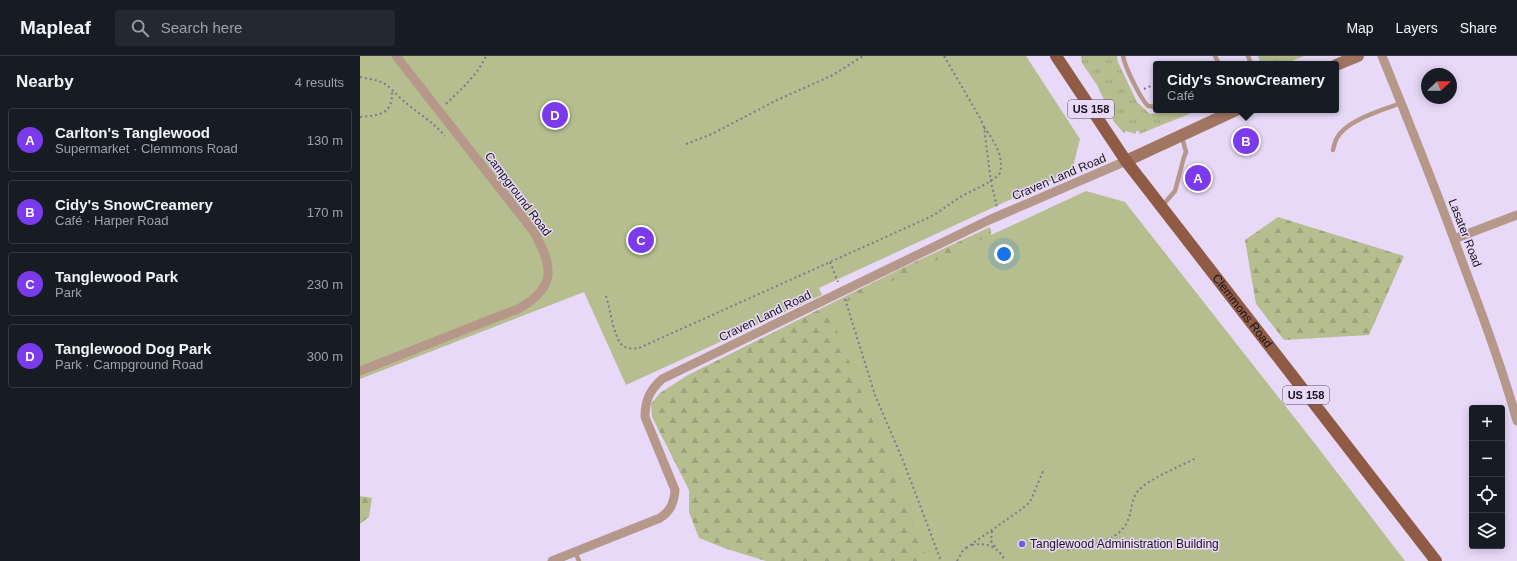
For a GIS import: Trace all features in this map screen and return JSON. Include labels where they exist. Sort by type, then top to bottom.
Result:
[{"type":"main road","name":"Clemmons Road","points":[[1056,56],[1126,161],[1436,561]]},
{"type":"main road","points":[[1339,64],[1358,56]]},
{"type":"main road","points":[[1126,161],[1230,113]]},
{"type":"street","name":"Campground Road","points":[[360,371],[520,308],[531,302],[540,293],[546,284],[549,272],[548,262],[543,248],[534,232],[396,56]]},
{"type":"street","name":"Lasater Road","points":[[1382,56],[1454,239],[1501,367],[1517,421]]},
{"type":"street","name":"Craven Land Road","points":[[552,561],[660,518],[671,508],[675,490],[645,417],[646,402],[649,393],[662,379],[1000,216],[1126,161]]},
{"type":"street","points":[[1454,239],[1517,215]]},
{"type":"lane","points":[[1123,56],[1133,81],[1143,100],[1148,106],[1153,107]]},
{"type":"lane","points":[[1333,150],[1337,137],[1347,127],[1358,120],[1401,103]]},
{"type":"lane","points":[[1162,206],[1175,191],[1186,152],[1182,135]]},
{"type":"lane","points":[[575,552],[579,561]]},
{"type":"path","points":[[439,111],[468,84],[481,66],[486,56]]},
{"type":"path","points":[[686,144],[712,134],[774,101],[832,75],[862,56]]},
{"type":"path","points":[[606,296],[616,334],[622,344],[631,349],[639,348],[930,217],[961,197],[991,182],[1000,173],[1001,161],[996,146],[944,56]]},
{"type":"path","points":[[360,77],[387,85],[392,91],[437,126],[446,138]]},
{"type":"path","points":[[360,117],[377,115],[386,111],[392,101],[392,91]]},
{"type":"path","points":[[984,127],[991,182],[1000,216]]},
{"type":"path","points":[[830,262],[842,291],[876,395],[904,463],[941,561]]},
{"type":"path","points":[[1067,550],[1105,541],[1113,537],[1122,530],[1128,521],[1137,492],[1145,484],[1196,458]]},
{"type":"path","points":[[956,561],[966,548],[1019,512],[1030,502],[1044,470]]},
{"type":"path","points":[[993,529],[991,541],[995,548]]},
{"type":"path","points":[[966,548],[972,545],[984,544],[995,548],[1000,552],[1005,561]]},
{"type":"green space","points":[[360,56],[1026,56],[1080,139],[1072,171],[819,288],[822,295],[626,385],[584,292],[360,379]]},
{"type":"green space","points":[[1081,56],[1117,56],[1118,62],[1137,102],[1150,114],[1192,113],[1139,134],[1139,131],[1136,131],[1136,134],[1126,131],[1124,133],[1114,122],[1097,85],[1082,63]]},
{"type":"green space","points":[[1258,56],[1304,56],[1292,61],[1260,61]]},
{"type":"green space","points":[[1086,191],[1125,202],[1405,561],[928,561],[829,310]]},
{"type":"green space","points":[[1278,217],[1404,256],[1369,335],[1284,340],[1256,304],[1245,240]]},
{"type":"green space","points":[[990,227],[1002,299],[1052,561],[766,561],[724,548],[699,538],[689,512],[689,490],[652,417],[651,404],[660,393],[688,375],[902,268]]},
{"type":"green space","points":[[360,496],[372,498],[369,517],[360,524]]},
{"type":"place","name":"Tanglewood Dog Park","points":[[555,115]]},
{"type":"place","name":"Cidy's SnowCreamery","points":[[1246,141]]},
{"type":"place","name":"Carlton's Tanglewood","points":[[1198,178]]},
{"type":"place","name":"Tanglewood Park","points":[[641,240]]},
{"type":"place","name":"Tanglewood Administration Building","points":[[1022,544]]}]
